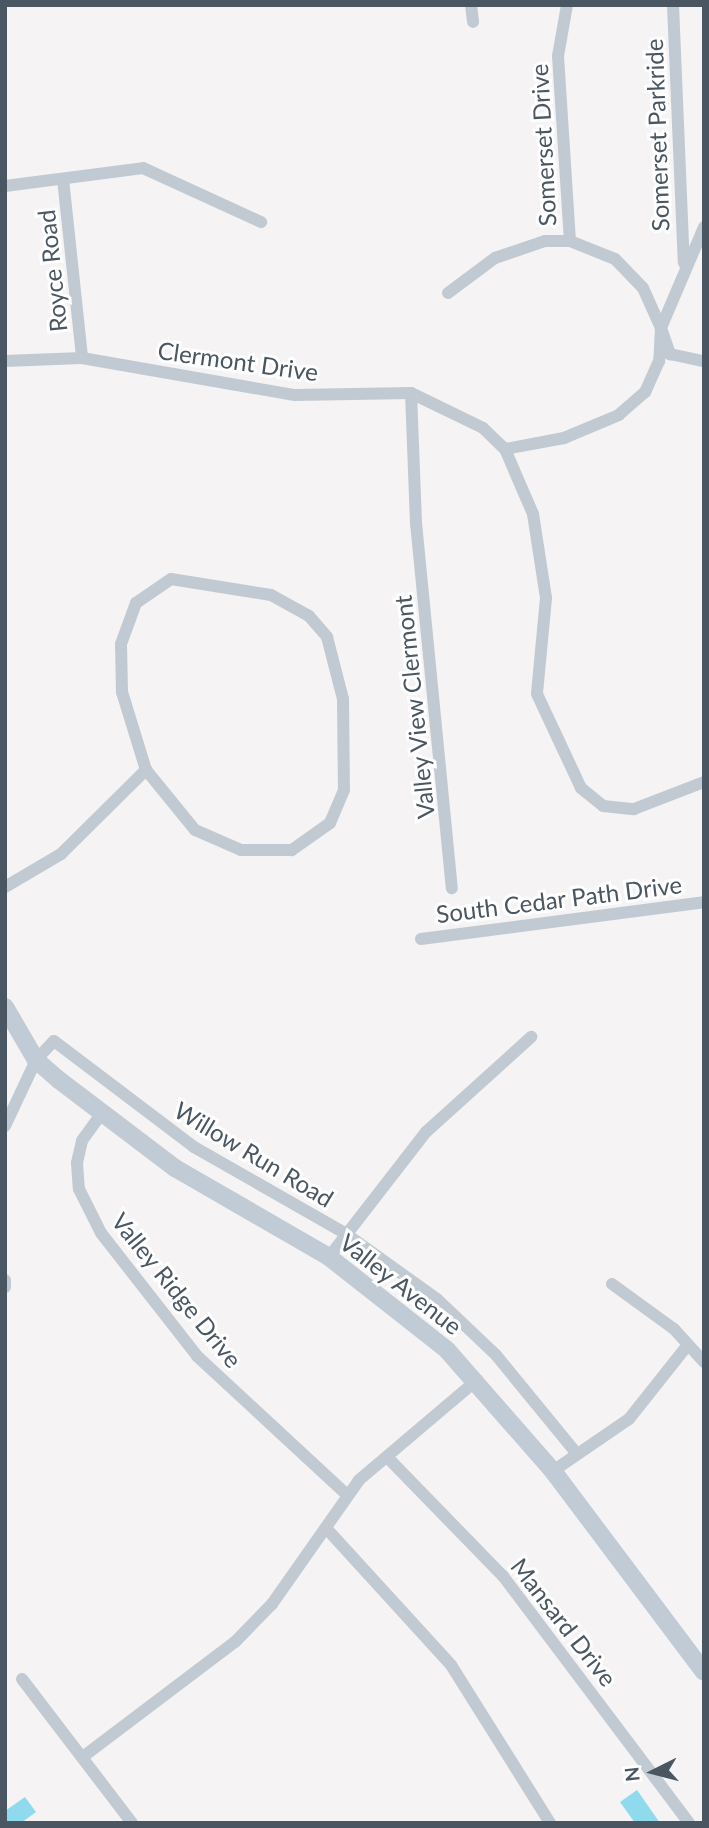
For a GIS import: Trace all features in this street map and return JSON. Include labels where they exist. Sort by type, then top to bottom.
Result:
[{"type":"main road","name":"Valley Avenue","points":[[5,1007],[36,1060],[102,1113],[175,1168],[329,1257],[384,1296],[477,1380],[553,1471],[704,1672]]},
{"type":"street","points":[[471,5],[473,22]]},
{"type":"street","name":"Somerset Drive","points":[[567,5],[558,56],[570,241]]},
{"type":"street","name":"Somerset Parkride","points":[[673,5],[684,263]]},
{"type":"street","points":[[5,186],[143,168],[261,222]]},
{"type":"street","name":"Royce Road","points":[[63,179],[82,358]]},
{"type":"street","points":[[505,449],[564,438],[619,415],[645,392],[659,361],[661,328],[684,263],[704,227]]},
{"type":"street","points":[[448,293],[495,258],[545,241],[570,241],[615,259],[643,288],[670,354],[704,361]]},
{"type":"street","name":"Clermont Drive","points":[[5,360],[82,358],[295,395],[411,393],[483,428],[505,449],[542,550],[546,598],[537,694],[581,788],[603,806],[634,809],[704,782]]},
{"type":"street","name":"Valley View Clermont","points":[[411,393],[416,523],[452,888]]},
{"type":"street","points":[[171,579],[198,579],[271,596],[309,616],[327,637],[343,699],[344,790],[330,823],[292,849],[241,850],[195,830],[146,770],[122,692],[121,644],[147,591],[171,579]]},
{"type":"street","points":[[5,887],[61,854],[146,770]]},
{"type":"street","name":"South Cedar Path Drive","points":[[421,939],[704,902]]},
{"type":"street","points":[[329,1257],[426,1132],[531,1037]]},
{"type":"street","name":"Willow Run Road","points":[[36,1060],[54,1041],[194,1147],[345,1233],[467,1326],[577,1454]]},
{"type":"street","points":[[5,1126],[36,1060]]},
{"type":"street","name":"Valley Ridge Drive","points":[[102,1113],[82,1142],[77,1163],[79,1189],[101,1233],[197,1356],[346,1494]]},
{"type":"street","points":[[5,1280],[5,1287]]},
{"type":"street","points":[[612,1284],[674,1329],[686,1347],[704,1362]]},
{"type":"street","points":[[553,1471],[629,1419],[686,1347]]},
{"type":"street","points":[[84,1756],[235,1642],[272,1604],[326,1528],[346,1494],[390,1460],[477,1380]]},
{"type":"street","name":"Mansard Drive","points":[[390,1460],[503,1576],[689,1823]]},
{"type":"street","points":[[326,1528],[451,1665],[550,1823]]},
{"type":"street","points":[[22,1679],[84,1756],[132,1823]]},
{"type":"water","points":[[637,1790],[660,1823],[635,1823],[620,1802]]},
{"type":"water","points":[[25,1797],[36,1812],[21,1823],[5,1823],[5,1811]]}]
